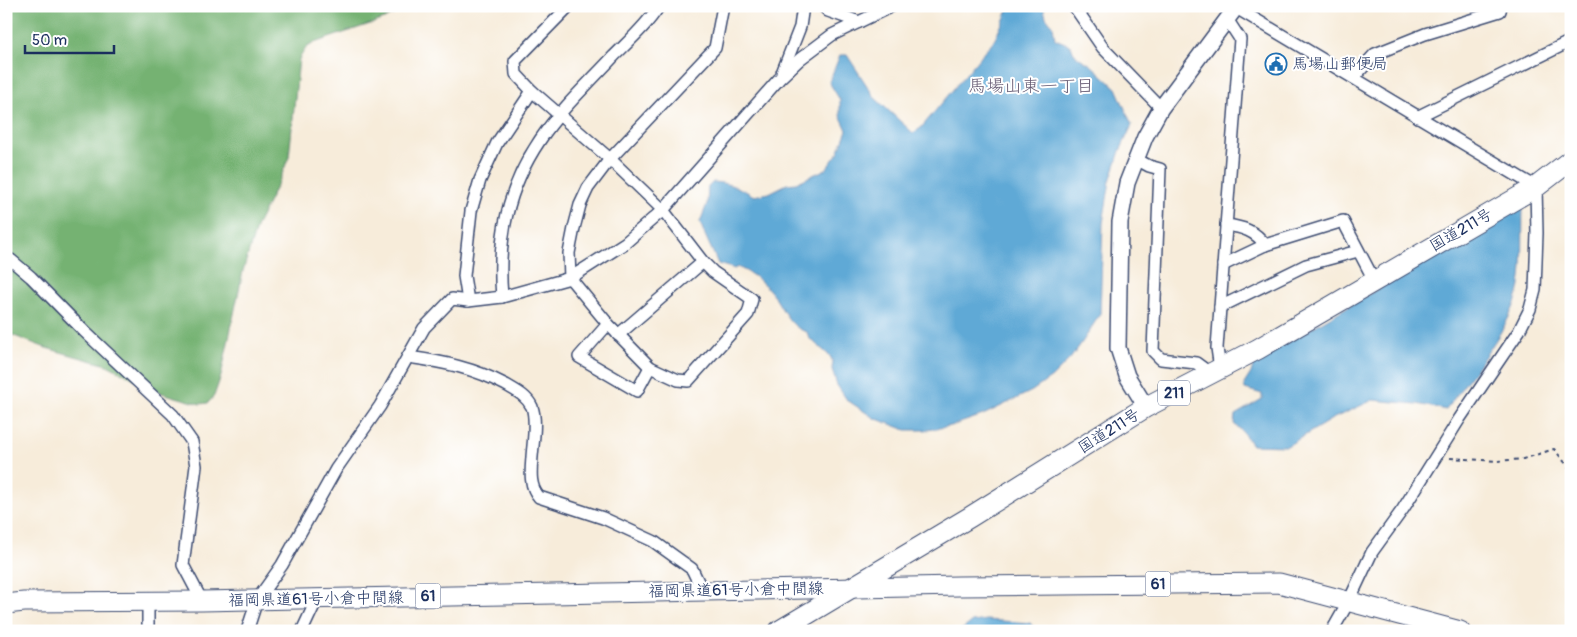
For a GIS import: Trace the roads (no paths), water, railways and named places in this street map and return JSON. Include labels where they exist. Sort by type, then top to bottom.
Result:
[{"type":"highway","name":"国道211号","points":[[779,631],[978,512],[1146,408],[1216,371],[1536,187],[1571,160]]},
{"type":"main road","name":"福岡県道61号小倉中間線","points":[[6,604],[24,602],[148,602],[702,590],[1279,583],[1460,631]]},
{"type":"street","points":[[569,6],[514,61],[516,74],[532,91],[610,159],[663,210],[703,262],[713,272],[752,299],[748,314],[688,381],[678,380],[650,367],[618,335],[570,278],[569,253],[580,205],[588,188],[610,159],[715,48],[723,6]]},
{"type":"street","points":[[502,296],[500,271],[504,224],[517,180],[528,159],[559,115],[660,6]]},
{"type":"street","points":[[780,80],[800,27],[802,6]]},
{"type":"street","points":[[823,6],[828,11],[858,22]]},
{"type":"street","points":[[247,631],[257,600],[282,564],[336,469],[380,406],[424,328],[452,299],[468,301],[502,296],[570,278],[625,243],[663,210],[800,59],[832,35],[892,6]]},
{"type":"street","points":[[1074,6],[1102,48],[1161,108]]},
{"type":"street","points":[[1354,77],[1375,54],[1426,34],[1500,11],[1502,6]]},
{"type":"street","points":[[1146,408],[1127,376],[1118,348],[1120,222],[1127,183],[1144,137],[1161,108],[1234,10]]},
{"type":"street","points":[[1234,10],[1354,77],[1417,117],[1536,187],[1535,290],[1530,309],[1519,331],[1403,509],[1372,552],[1349,601],[1332,631]]},
{"type":"street","points":[[1136,159],[1160,169],[1154,351],[1161,359],[1196,363],[1216,371],[1240,39],[1234,10]]},
{"type":"street","points":[[1417,117],[1571,41]]},
{"type":"street","points":[[468,301],[464,276],[471,211],[480,180],[497,143],[532,91]]},
{"type":"street","points":[[1223,265],[1265,245],[1343,221],[1374,280]]},
{"type":"street","points":[[1226,225],[1238,226],[1252,231],[1265,245]]},
{"type":"street","points":[[1220,306],[1306,266],[1358,250]]},
{"type":"street","points":[[6,258],[31,277],[84,331],[173,415],[192,442],[196,466],[183,566],[202,601]]},
{"type":"street","points":[[618,335],[703,262]]},
{"type":"street","points":[[608,324],[579,357],[637,391],[650,367]]},
{"type":"street","points":[[408,357],[440,361],[486,374],[522,394],[532,408],[534,424],[531,475],[534,491],[539,497],[603,518],[653,541],[692,569],[702,590]]},
{"type":"street","points":[[302,631],[317,599]]},
{"type":"street","points":[[148,602],[148,631]]},
{"type":"water","points":[[1010,6],[1043,6],[1046,17],[1053,26],[1055,39],[1070,45],[1076,56],[1091,65],[1116,88],[1132,125],[1120,151],[1110,181],[1103,223],[1100,314],[1070,359],[1052,377],[1032,391],[983,415],[951,426],[927,430],[906,430],[874,418],[847,400],[837,385],[832,369],[833,362],[830,356],[809,338],[807,332],[790,321],[767,288],[756,277],[742,269],[718,264],[700,222],[707,204],[708,187],[713,182],[724,183],[740,188],[754,196],[769,193],[787,184],[796,183],[826,169],[838,153],[847,130],[840,115],[840,100],[829,82],[840,55],[847,55],[875,98],[913,133],[921,128],[995,39]]},
{"type":"water","points":[[1517,207],[1523,208],[1523,246],[1520,285],[1516,300],[1500,333],[1446,410],[1417,404],[1373,400],[1332,419],[1287,446],[1252,445],[1234,424],[1235,415],[1262,399],[1262,394],[1245,389],[1244,384],[1251,373],[1254,362]]},
{"type":"water","points":[[986,620],[1030,623],[1036,631],[960,631],[972,622]]},
{"type":"place","name":"馬場山郵便局","points":[[1276,64]]},
{"type":"district","name":"馬場山東一丁目","points":[[1031,86]]}]
